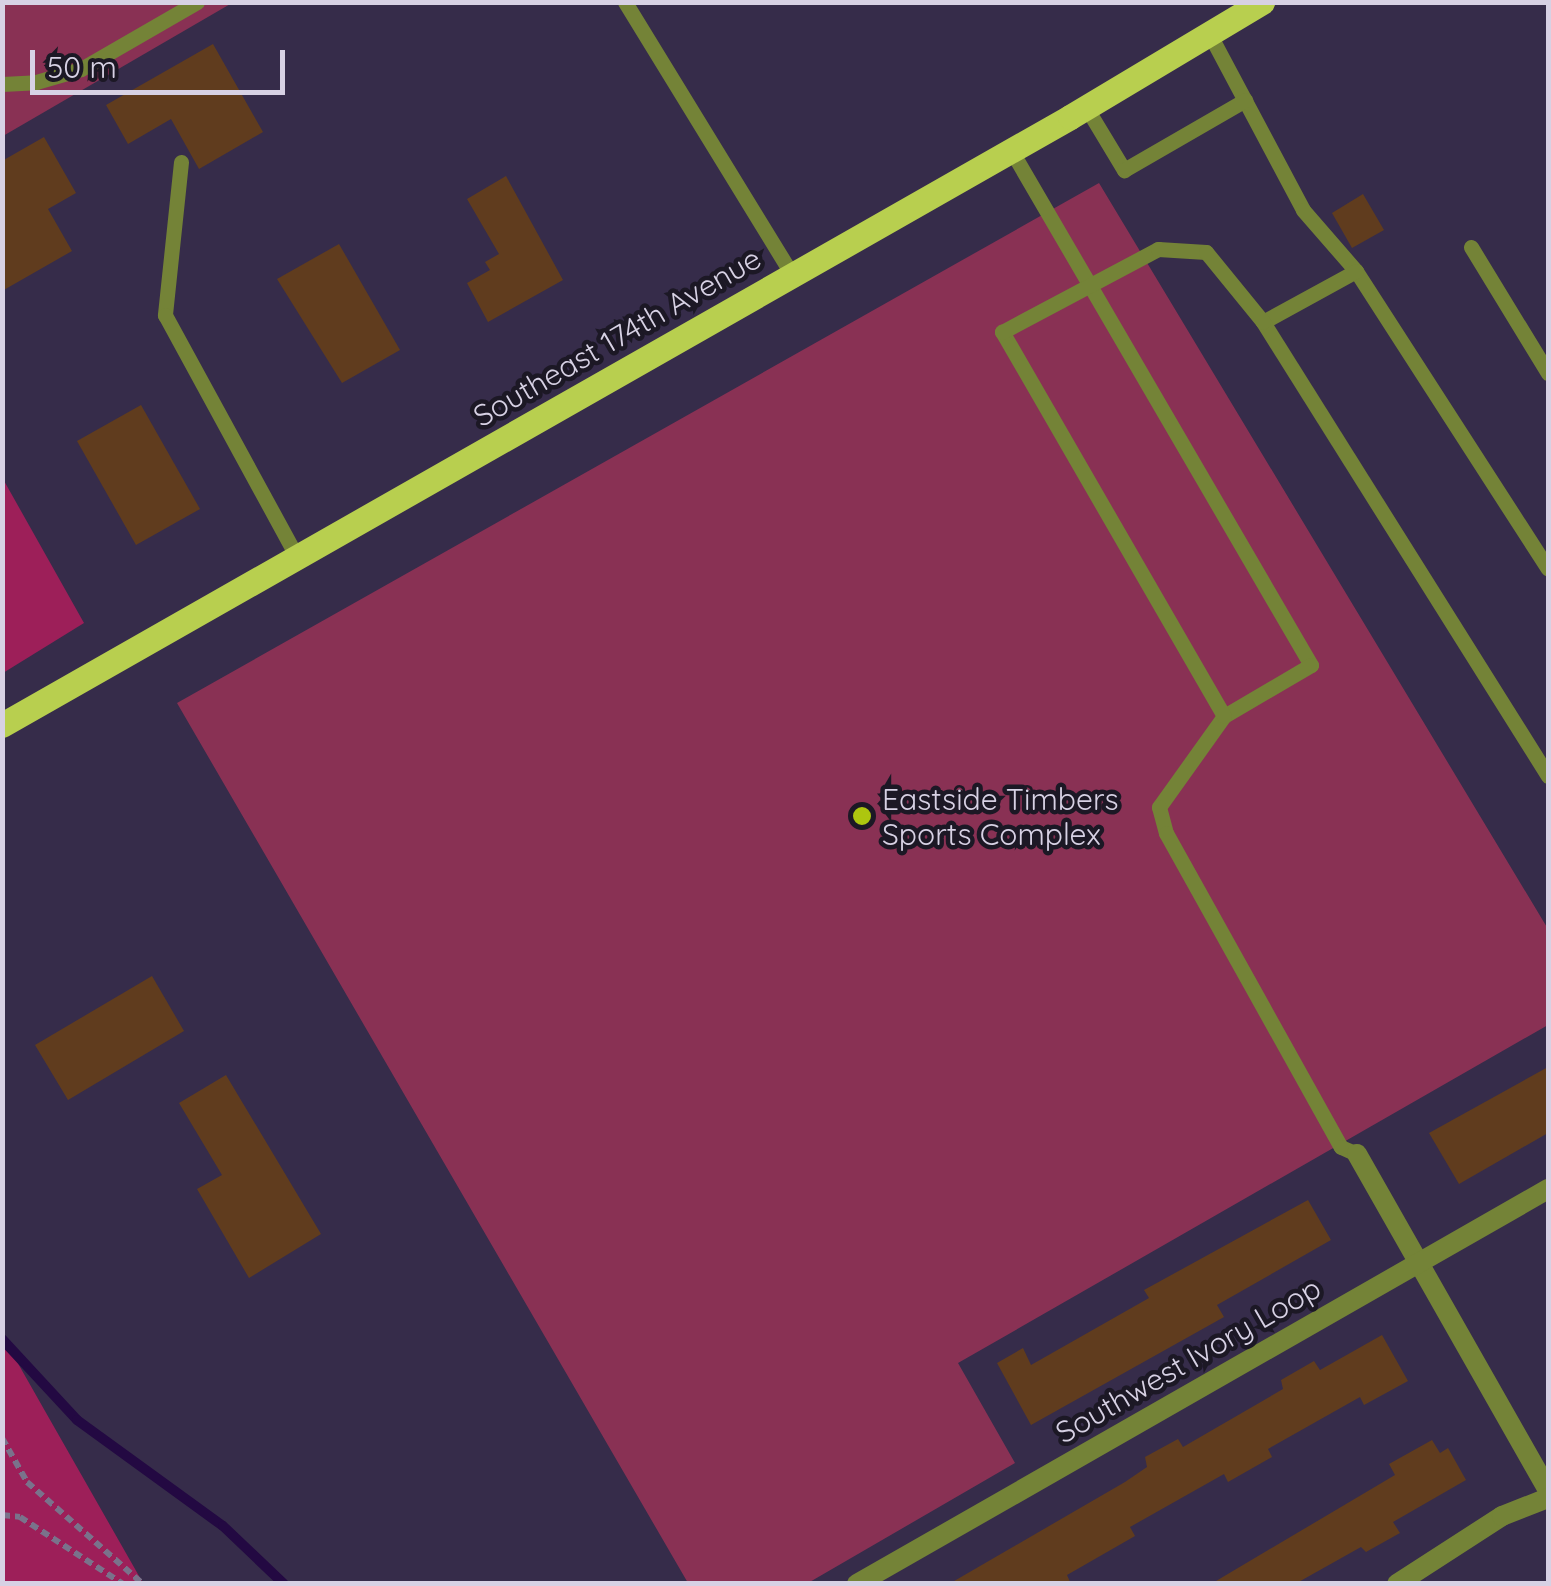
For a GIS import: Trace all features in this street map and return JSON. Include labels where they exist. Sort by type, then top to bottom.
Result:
[{"type":"main road","name":"Southeast 174th Avenue","points":[[2,726],[1086,107],[1262,2]]},
{"type":"street","points":[[1357,1154],[1548,1490]]},
{"type":"street","name":"Southwest Ivory Loop","points":[[857,1584],[1548,1189]]},
{"type":"street","points":[[1397,1584],[1502,1516],[1548,1498]]},
{"type":"lane","points":[[2,84],[36,82],[82,69],[197,2]]},
{"type":"lane","points":[[625,2],[792,275]]},
{"type":"lane","points":[[1209,33],[1303,210],[1356,271],[1548,570]]},
{"type":"lane","points":[[1086,107],[1124,170],[1244,100]]},
{"type":"lane","points":[[1011,150],[1311,665],[1224,716],[1162,798],[1161,821],[1341,1147],[1357,1154]]},
{"type":"lane","points":[[180,162],[165,315],[298,557]]},
{"type":"lane","points":[[1471,247],[1548,372]]},
{"type":"lane","points":[[1224,716],[1002,332],[1158,249],[1206,252],[1262,322],[1548,776]]},
{"type":"lane","points":[[1262,322],[1356,271]]},
{"type":"path","points":[[2,1438],[28,1482],[144,1584]]},
{"type":"path","points":[[2,1514],[20,1517],[124,1584]]},
{"type":"shaded area","points":[[3,3],[232,3],[3,136]]},
{"type":"shaded area","name":"Eastside Timbers Sports Complex","points":[[1099,183],[1548,929],[1548,1025],[958,1363],[1015,1463],[808,1583],[688,1583],[177,703]]},
{"type":"shaded area","points":[[3,479],[84,623],[2,673]]},
{"type":"shaded area","points":[[3,1337],[45,1411],[143,1583],[3,1583]]},
{"type":"building","points":[[213,44],[263,132],[199,169],[171,119],[128,144],[106,105]]},
{"type":"building","points":[[44,137],[76,193],[48,209],[72,251],[2,291],[2,161]]},
{"type":"building","points":[[506,176],[563,280],[488,322],[467,283],[490,270],[485,262],[499,254],[467,199]]},
{"type":"building","points":[[1363,194],[1384,230],[1352,248],[1332,213]]},
{"type":"building","points":[[339,244],[400,350],[342,383],[277,279]]},
{"type":"building","points":[[141,405],[200,509],[136,545],[77,441]]},
{"type":"building","points":[[152,976],[184,1031],[68,1100],[35,1045]]},
{"type":"building","points":[[1548,1067],[1548,1133],[1459,1184],[1429,1133]]},
{"type":"building","points":[[226,1075],[321,1234],[249,1278],[197,1189],[222,1175],[179,1103]]},
{"type":"building","points":[[1308,1200],[1331,1240],[1217,1305],[1224,1317],[1031,1425],[997,1363],[1023,1348],[1031,1365],[1149,1298],[1144,1290]]},
{"type":"building","points":[[1382,1335],[1408,1381],[1364,1405],[1360,1397],[1268,1449],[1272,1457],[1228,1482],[1224,1474],[1130,1527],[1135,1536],[1067,1575],[1071,1584],[949,1584],[1125,1482],[1147,1467],[1145,1457],[1178,1439],[1183,1447],[1283,1389],[1281,1380],[1314,1361],[1320,1370]]},
{"type":"building","points":[[1432,1440],[1440,1453],[1448,1448],[1466,1480],[1393,1522],[1400,1533],[1366,1552],[1361,1547],[1295,1584],[1211,1584],[1395,1475],[1389,1464]]},
{"type":"waterway","points":[[2,1339],[77,1420],[223,1526],[284,1584]]},
{"type":"place","name":"Eastside Timbers Sports Complex","points":[[862,816]]}]
